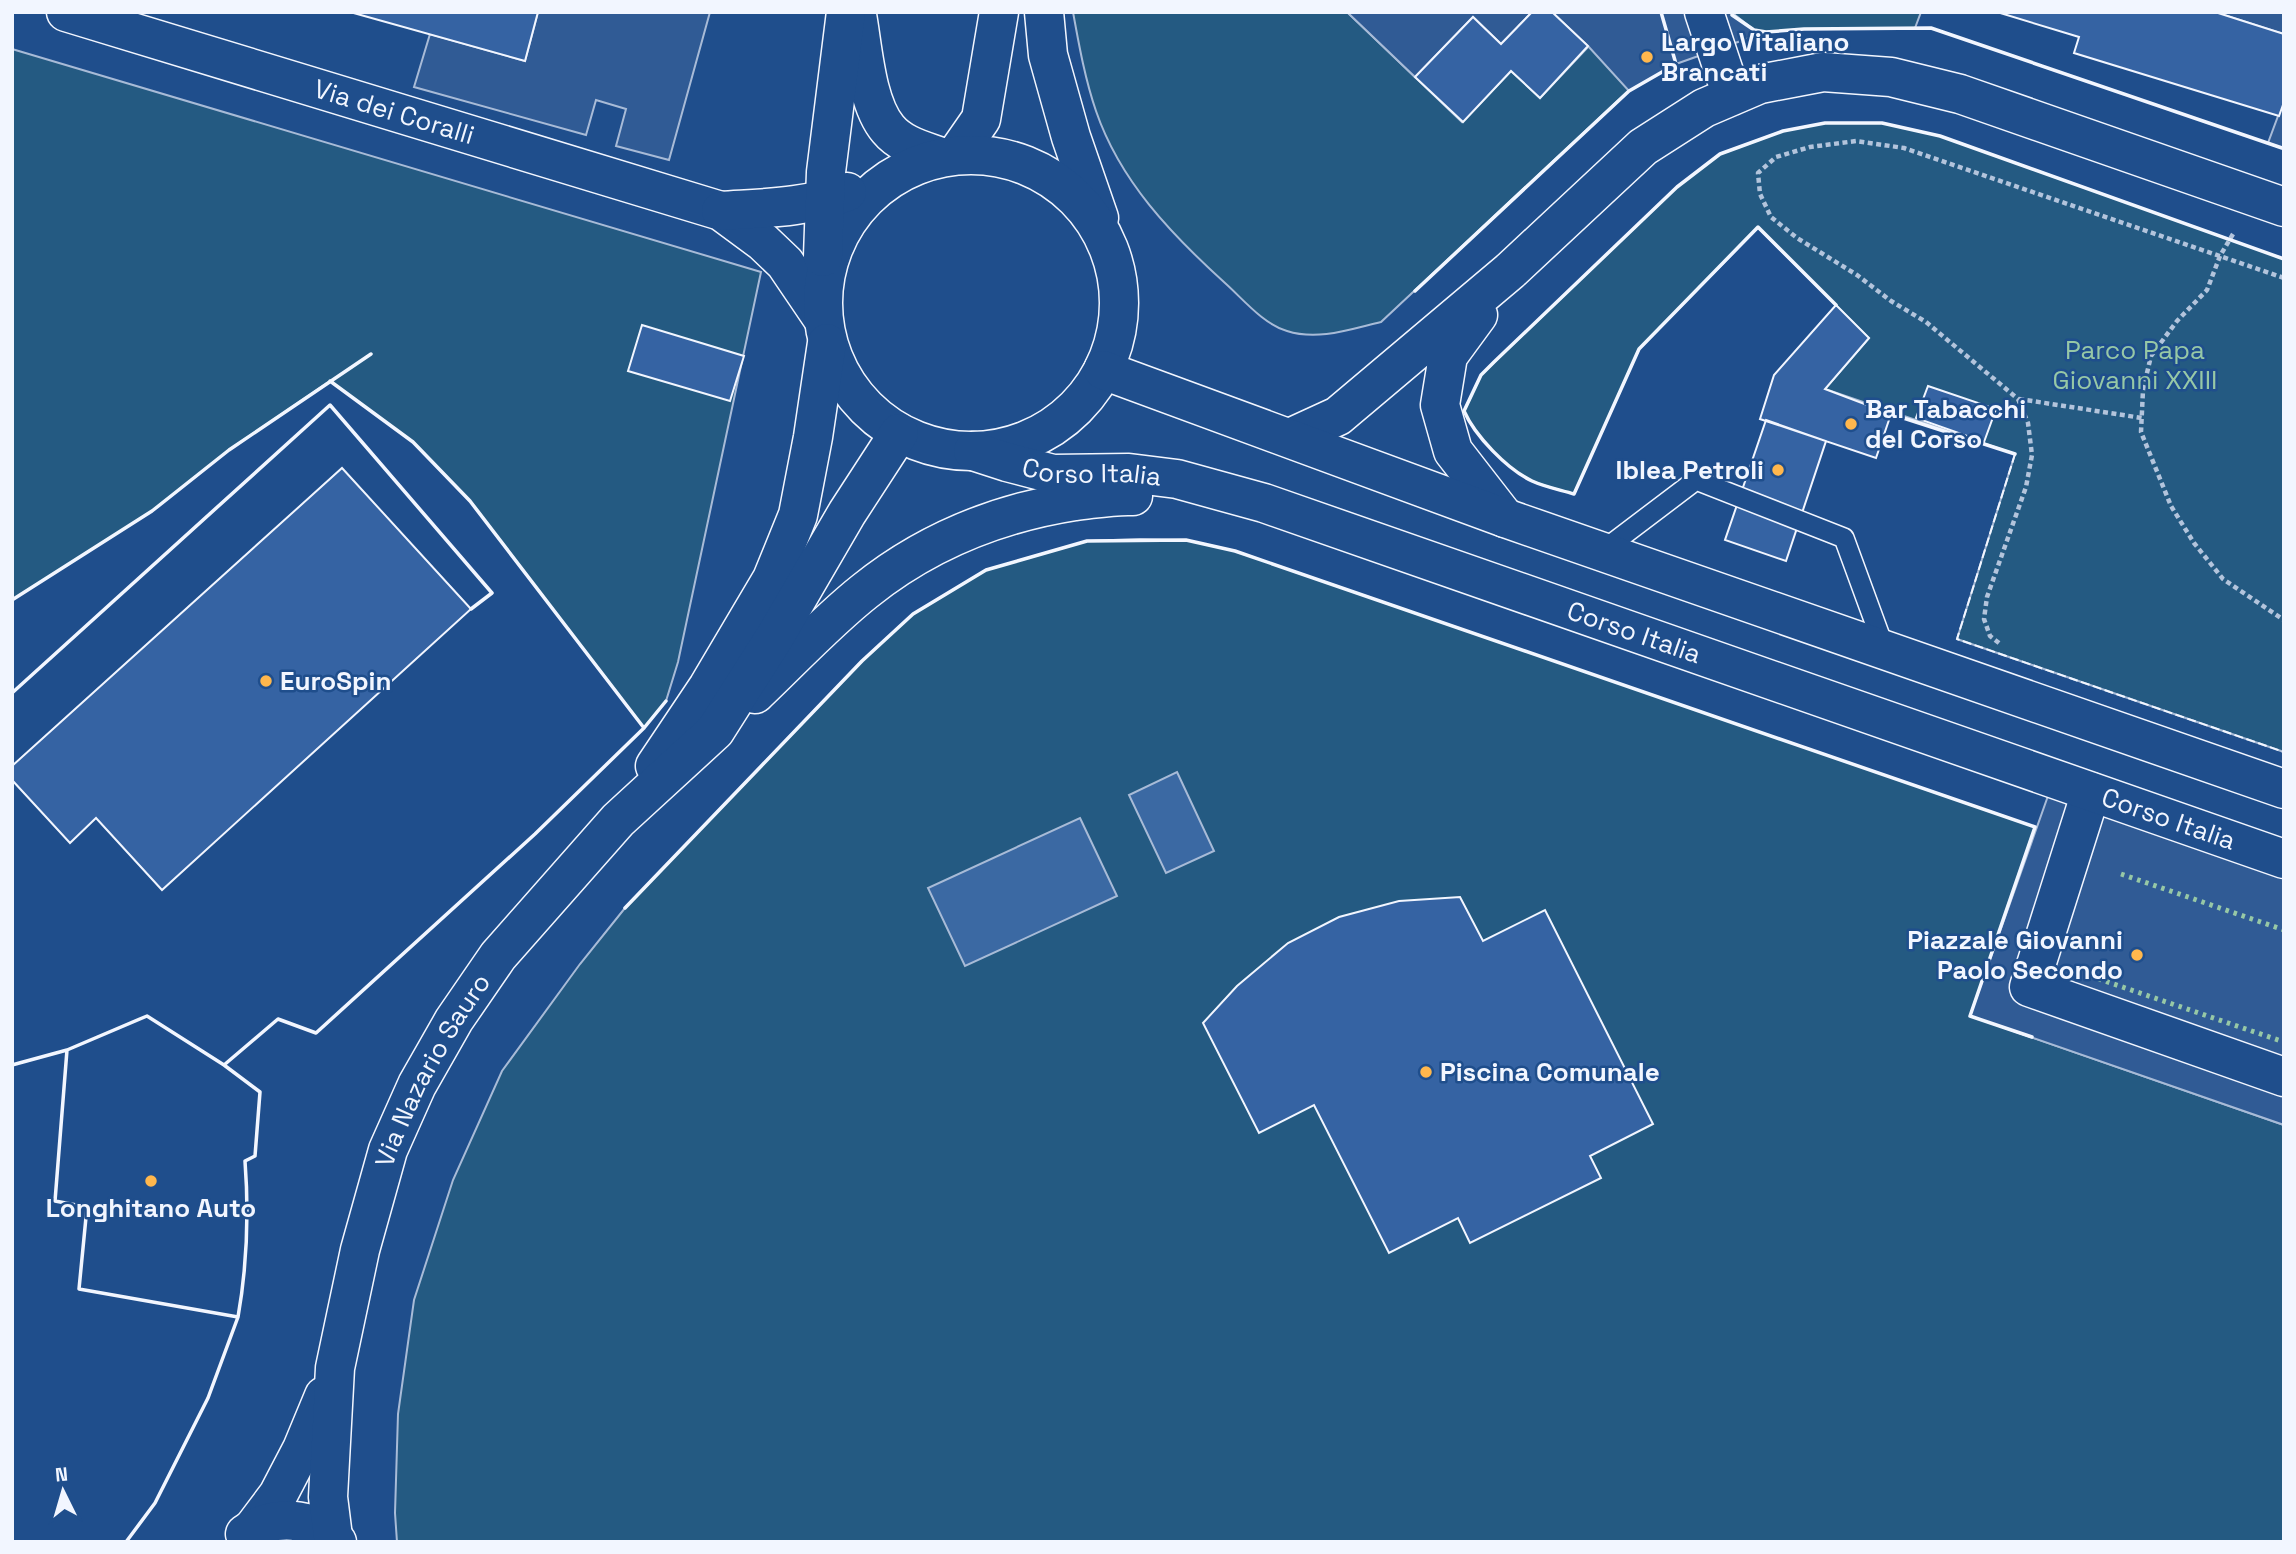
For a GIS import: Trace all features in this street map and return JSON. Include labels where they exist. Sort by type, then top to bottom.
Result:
[{"type":"street","name":"Via dei Coralli","points":[[66,12],[722,211]]},
{"type":"street","points":[[846,12],[824,201],[824,316],[843,379],[868,410],[899,433],[935,447],[973,451],[1013,445],[1050,429],[1080,403],[1103,370],[1117,330],[1119,288],[1109,247],[1071,137],[1048,55],[1044,12]]},
{"type":"street","points":[[856,12],[872,98],[888,129],[907,144],[948,156],[1004,158],[1048,176],[1084,206],[1109,247]]},
{"type":"street","points":[[722,211],[781,208],[824,201],[948,156],[981,120],[999,12]]},
{"type":"street","points":[[1704,12],[1732,96]]},
{"type":"street","points":[[1290,438],[1338,416],[1510,271],[1643,147],[1704,108],[1760,84],[1823,72],[1891,77],[1961,94],[2284,206]]},
{"type":"street","points":[[618,820],[708,687],[772,579],[799,514],[813,438],[831,251],[848,218],[873,191],[904,170]]},
{"type":"street","points":[[722,211],[764,242],[785,263],[824,316]]},
{"type":"street","points":[[1505,518],[1453,452],[1440,405],[1448,356],[1510,271]]},
{"type":"street","points":[[1103,370],[1505,518],[2284,789]]},
{"type":"street","points":[[715,731],[776,635],[847,513],[899,433]]},
{"type":"street","name":"Corso Italia","points":[[973,451],[1007,463],[1053,474],[1129,473],[1177,478],[1264,503],[2284,859]]},
{"type":"street","points":[[618,820],[864,591],[947,539],[995,519],[1038,507],[1126,495],[1189,496],[1264,503]]},
{"type":"street","points":[[2091,792],[2029,987],[2284,1077]]},
{"type":"street","name":"Via Nazario Sauro","points":[[335,1368],[359,1250],[388,1150],[416,1085],[454,1020],[498,956],[618,820]]},
{"type":"street","points":[[245,1534],[278,1495],[335,1368]]},
{"type":"street","points":[[335,1368],[328,1497],[335,1540]]},
{"type":"street","points":[[245,1534],[267,1522],[295,1521],[309,1524],[335,1540]]},
{"type":"lane","points":[[1601,552],[1696,480],[1844,538],[1885,651]]},
{"type":"path","points":[[2007,650],[1990,636],[1984,619],[1987,597],[2026,487],[2032,455],[2028,423],[2018,399],[1926,322],[1797,238],[1771,217],[1760,194],[1758,173],[1776,157],[1810,147],[1856,141],[1904,148],[2284,278]]},
{"type":"path","points":[[2246,194],[2231,241],[2220,256],[2207,290],[2177,321],[2151,356],[2143,390],[2141,432],[2171,506],[2194,543],[2223,579],[2284,620]]},
{"type":"path","points":[[2018,399],[2142,418]]},
{"type":"green space","points":[[1073,12],[1347,12],[1462,122],[1511,71],[1540,98],[1588,47],[1552,12],[1676,64],[1628,91],[1381,322],[1334,333],[1299,334],[1278,328],[1254,310],[1185,245],[1133,183],[1106,136],[1096,111],[1085,74]]},
{"type":"green space","points":[[1731,12],[1921,12],[1915,28],[1766,32],[1754,30]]},
{"type":"green space","points":[[12,49],[761,272],[678,662],[666,701],[644,728],[470,501],[413,442],[330,381],[229,450],[152,511],[12,600]]},
{"type":"green space","name":"Parco Papa Giovanni XXIII","points":[[1825,123],[1882,123],[1940,136],[2284,259],[2284,752],[1957,639],[2015,454],[1825,389],[1869,338],[1758,228],[1639,349],[1574,494],[1522,476],[1502,460],[1476,431],[1464,411],[1481,375],[1677,187],[1720,154],[1783,131]]},
{"type":"green space","name":"Piscina Comunale","points":[[1186,540],[1235,551],[2035,827],[1970,1016],[2284,1125],[2284,1542],[397,1542],[395,1513],[398,1414],[414,1300],[453,1180],[502,1071],[580,964],[625,908],[862,661],[913,614],[986,570],[1087,541]]},
{"type":"shaded area","points":[[538,12],[710,12],[669,160],[616,146],[626,109],[596,100],[586,135],[414,87],[430,34],[525,61]]},
{"type":"shaded area","points":[[1347,12],[1532,12],[1501,44],[1473,17],[1415,77]]},
{"type":"shaded area","name":"Largo Vitaliano Brancati","points":[[1552,12],[1731,12],[1754,30],[1766,32],[1676,64],[1629,91]]},
{"type":"shaded area","points":[[2215,12],[2284,12],[2284,34],[2274,31]]},
{"type":"shaded area","points":[[2284,100],[2284,149],[2268,143]]},
{"type":"shaded area","points":[[1177,772],[1214,851],[1166,873],[1129,795]]},
{"type":"shaded area","name":"Piazzale Giovanni Paolo Secondo","points":[[2054,779],[2284,859],[2284,1125],[1970,1016]]},
{"type":"shaded area","points":[[1080,818],[1117,896],[965,966],[928,888]]},
{"type":"building","points":[[350,12],[538,12],[525,61]]},
{"type":"building","points":[[1532,12],[1552,12],[1588,46],[1540,98],[1511,71],[1463,122],[1415,77],[1473,17],[1501,44]]},
{"type":"building","points":[[1997,12],[2215,12],[2284,34],[2284,102],[2279,116],[2074,53],[2079,37]]},
{"type":"building","points":[[1836,305],[1869,338],[1825,389],[1891,414],[1876,458],[1760,419],[1774,375]]},
{"type":"building","points":[[642,325],[744,356],[730,401],[628,371]]},
{"type":"building","points":[[1928,386],[1996,409],[1984,442],[1916,418]]},
{"type":"building","points":[[1766,420],[1826,441],[1786,561],[1725,540]]},
{"type":"building","points":[[342,468],[471,609],[162,890],[96,818],[70,843],[12,780],[12,766]]},
{"type":"building","points":[[1460,897],[1483,941],[1545,910],[1653,1124],[1590,1156],[1601,1178],[1470,1243],[1458,1218],[1389,1253],[1314,1105],[1259,1133],[1203,1023],[1237,986],[1288,943],[1339,917],[1399,901]]},
{"type":"hedge","points":[[2121,874],[2284,930]]},
{"type":"hedge","points":[[2090,976],[2284,1042]]},
{"type":"fence","points":[[2015,454],[1957,639],[2284,752]]},
{"type":"wall","points":[[1415,291],[1629,91],[1676,64],[1661,12]]},
{"type":"wall","points":[[1732,15],[1754,30],[1766,32],[1931,28],[2282,148]]},
{"type":"wall","points":[[1836,305],[1758,227],[1639,349],[1574,494],[1537,483],[1512,469],[1484,441],[1464,411],[1481,375],[1677,187],[1720,154],[1783,131],[1825,123],[1882,123],[1940,136],[2284,259]]},
{"type":"wall","points":[[12,600],[152,511],[229,450],[371,354]]},
{"type":"wall","points":[[330,381],[413,442],[470,501],[644,728]]},
{"type":"wall","points":[[12,693],[330,405],[492,593],[471,609]]},
{"type":"wall","points":[[1891,414],[2015,454]]},
{"type":"wall","points":[[625,908],[862,661],[913,614],[986,570],[1087,541],[1186,540],[1235,551],[2035,827],[1970,1016],[2032,1037]]},
{"type":"wall","points":[[224,1065],[278,1019],[316,1033],[535,834],[644,728],[666,701]]},
{"type":"wall","points":[[12,1065],[67,1050],[147,1016],[224,1065],[260,1092],[255,1156],[245,1161],[246,1240],[238,1317]]},
{"type":"wall","points":[[67,1050],[55,1201],[87,1207],[79,1289],[238,1317],[208,1398],[155,1503],[126,1542]]},
{"type":"place","name":"Largo Vitaliano Brancati","points":[[1647,57]]},
{"type":"place","name":"Bar Tabacchi del Corso","points":[[1851,424]]},
{"type":"place","name":"Iblea Petroli","points":[[1778,470]]},
{"type":"place","name":"EuroSpin","points":[[266,681]]},
{"type":"place","name":"Piazzale Giovanni Paolo Secondo","points":[[2137,955]]},
{"type":"place","name":"Piscina Comunale","points":[[1426,1072]]},
{"type":"place","name":"Longhitano Auto","points":[[151,1181]]}]
